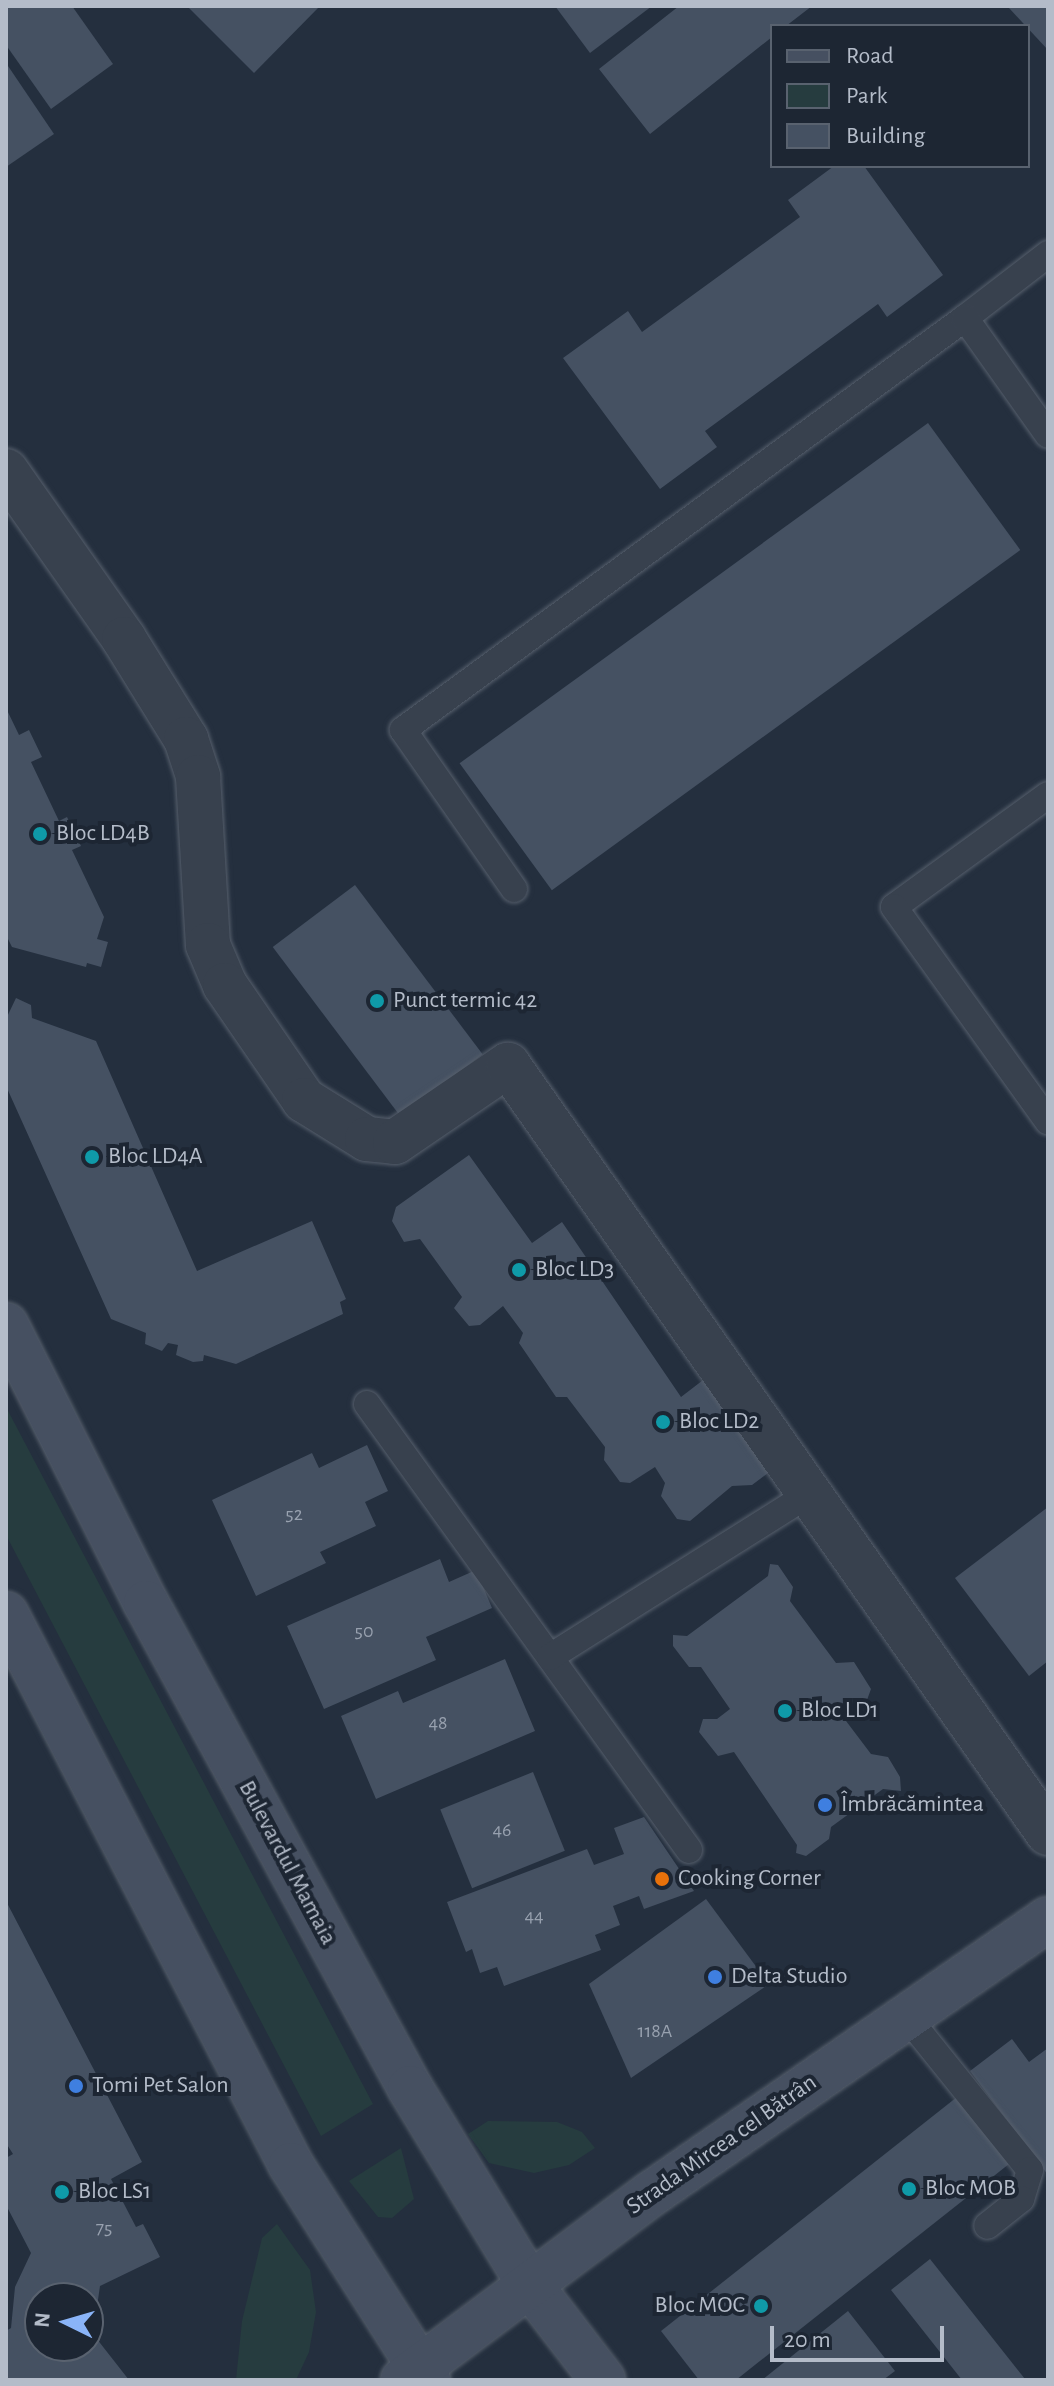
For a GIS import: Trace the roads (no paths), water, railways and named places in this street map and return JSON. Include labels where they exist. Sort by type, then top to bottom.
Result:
[{"type":"main road","name":"Bulevardul Mamaia","points":[[6,1325],[131,1576],[349,1978],[530,2285],[603,2380]]},
{"type":"main road","points":[[6,1614],[291,2165],[416,2376]]},
{"type":"main road","name":"Strada Mircea cel Bătrân","points":[[416,2376],[530,2285],[1048,1919]]},
{"type":"street","points":[[6,471],[124,639],[186,739],[198,777],[208,945],[225,985],[304,1100],[367,1139],[395,1142],[508,1065],[1048,1833]]},
{"type":"lane","points":[[514,889],[403,730],[1048,254]]},
{"type":"lane","points":[[965,318],[1048,435]]},
{"type":"lane","points":[[1048,795],[894,907],[1048,1121]]},
{"type":"lane","points":[[367,1404],[689,1850]]},
{"type":"lane","points":[[550,1657],[810,1493]]},
{"type":"lane","points":[[907,2017],[1030,2170],[1021,2199],[987,2226]]},
{"type":"place","name":"Bloc LD4B","points":[[40,834]]},
{"type":"place","name":"Punct termic 42","points":[[377,1001]]},
{"type":"place","name":"Bloc LD4A","points":[[92,1157]]},
{"type":"place","name":"Bloc LD3","points":[[519,1270]]},
{"type":"place","name":"Bloc LD2","points":[[663,1422]]},
{"type":"place","name":"Bloc LD1","points":[[785,1711]]},
{"type":"place","name":"Îmbrăcămintea","points":[[825,1805]]},
{"type":"place","name":"Cooking Corner","points":[[662,1879]]},
{"type":"place","name":"Delta Studio","points":[[715,1977]]},
{"type":"place","name":"Tomi Pet Salon","points":[[76,2086]]},
{"type":"place","name":"Bloc MOB","points":[[909,2189]]},
{"type":"place","name":"Bloc LS1","points":[[62,2192]]},
{"type":"place","name":"Bloc MOC","points":[[761,2306]]}]
